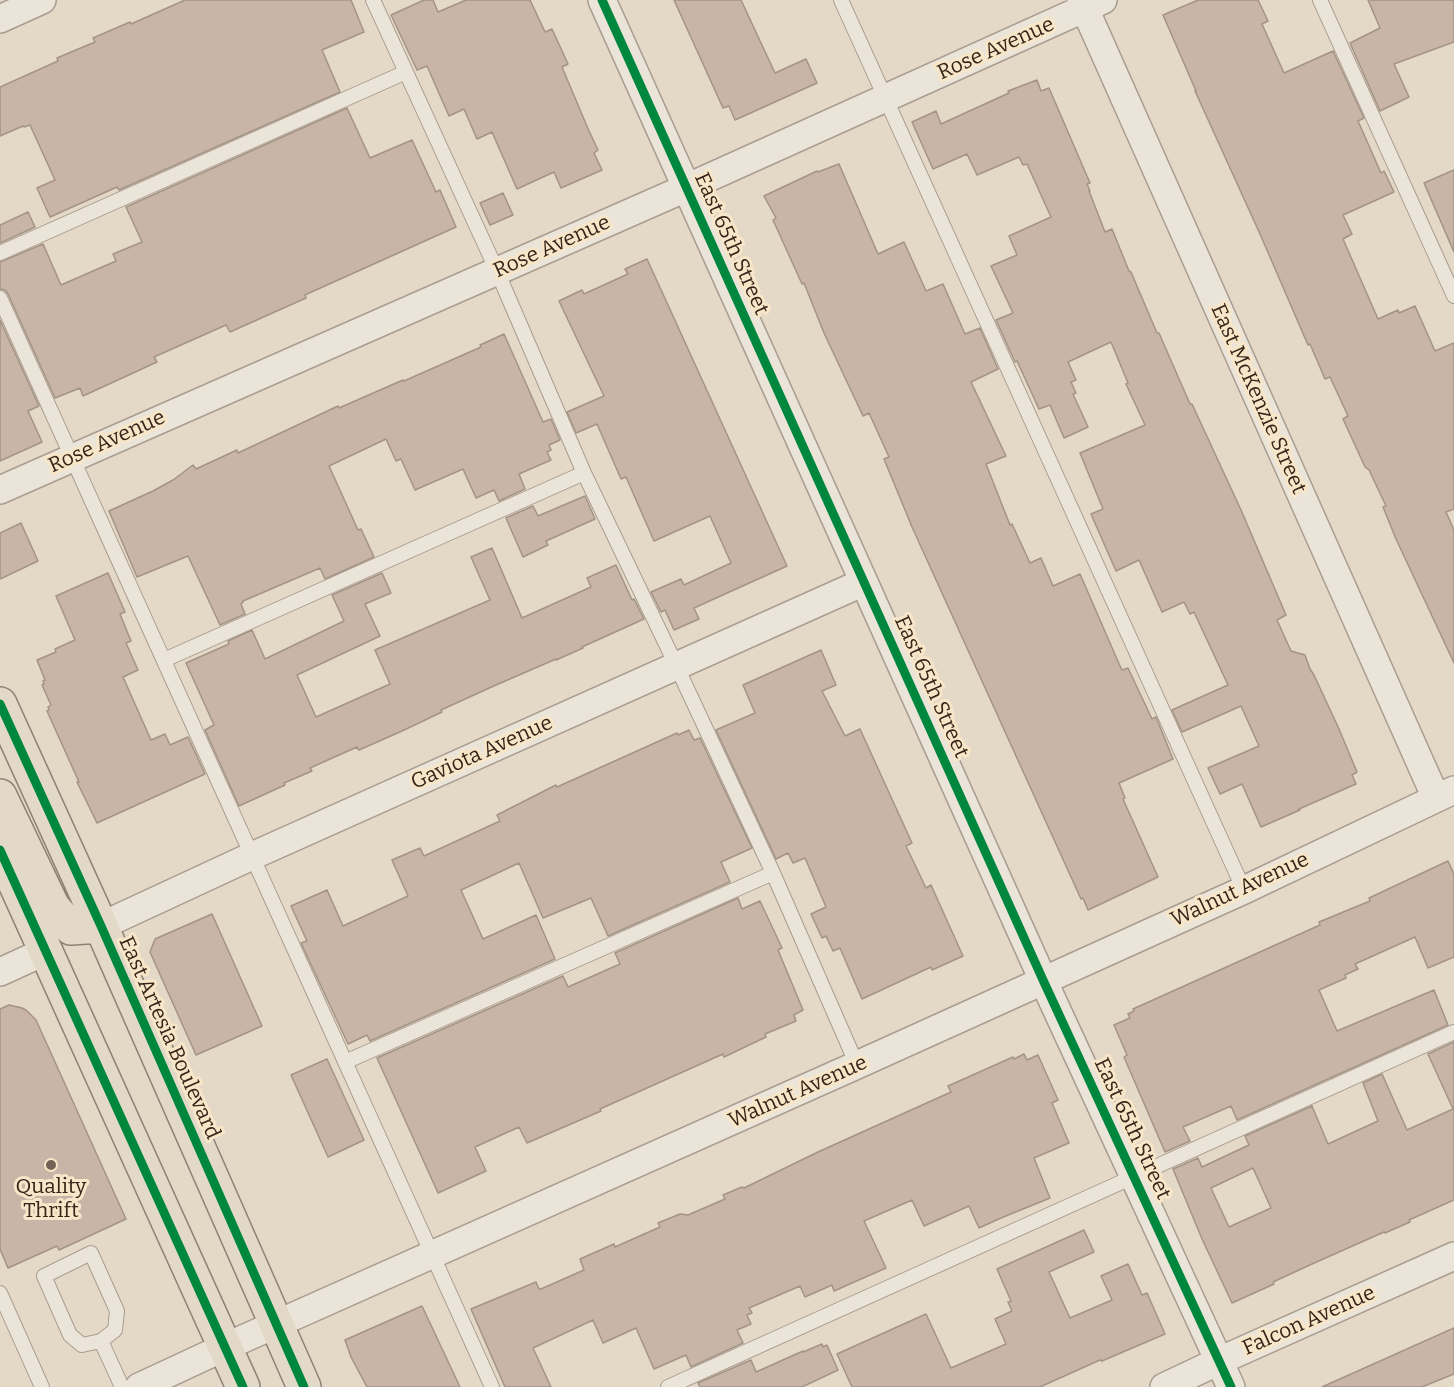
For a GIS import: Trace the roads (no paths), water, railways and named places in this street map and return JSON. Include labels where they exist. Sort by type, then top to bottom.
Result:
[{"type":"main road","name":"East Artesia Boulevard","points":[[0,704],[8,731],[101,926],[303,1387]]},
{"type":"main road","points":[[0,796],[53,907],[70,928],[101,926]]},
{"type":"main road","points":[[0,850],[243,1387]]},
{"type":"street","points":[[0,19],[42,0]]},
{"type":"street","name":"East 65th Street","points":[[602,0],[1043,980],[1231,1387]]},
{"type":"street","name":"Rose Avenue","points":[[0,490],[686,188],[885,99],[1089,3]]},
{"type":"street","name":"East McKenzie Street","points":[[1089,3],[1445,794]]},
{"type":"street","name":"Gaviota Avenue","points":[[101,926],[864,582]]},
{"type":"street","name":"Walnut Avenue","points":[[139,1387],[1244,890],[1445,794]]},
{"type":"street","points":[[0,972],[46,951]]},
{"type":"street","name":"Falcon Avenue","points":[[1164,1387],[1454,1256]]},
{"type":"lane","points":[[373,0],[497,271],[584,473],[773,873],[857,1065]]},
{"type":"lane","points":[[840,0],[1244,890]]},
{"type":"lane","points":[[1320,0],[1454,296]]},
{"type":"lane","points":[[0,253],[406,72]]},
{"type":"lane","points":[[0,298],[492,1387]]},
{"type":"lane","points":[[164,660],[584,473]]},
{"type":"lane","points":[[345,1062],[773,873]]},
{"type":"lane","points":[[668,1387],[1454,1032]]},
{"type":"lane","points":[[91,1253],[117,1311],[115,1330],[101,1341],[82,1345],[70,1335],[44,1276],[91,1253]]},
{"type":"lane","points":[[0,1293],[42,1387]]},
{"type":"lane","points":[[101,1341],[122,1387]]},
{"type":"place","name":"Quality Thrift","points":[[51,1165]]}]
